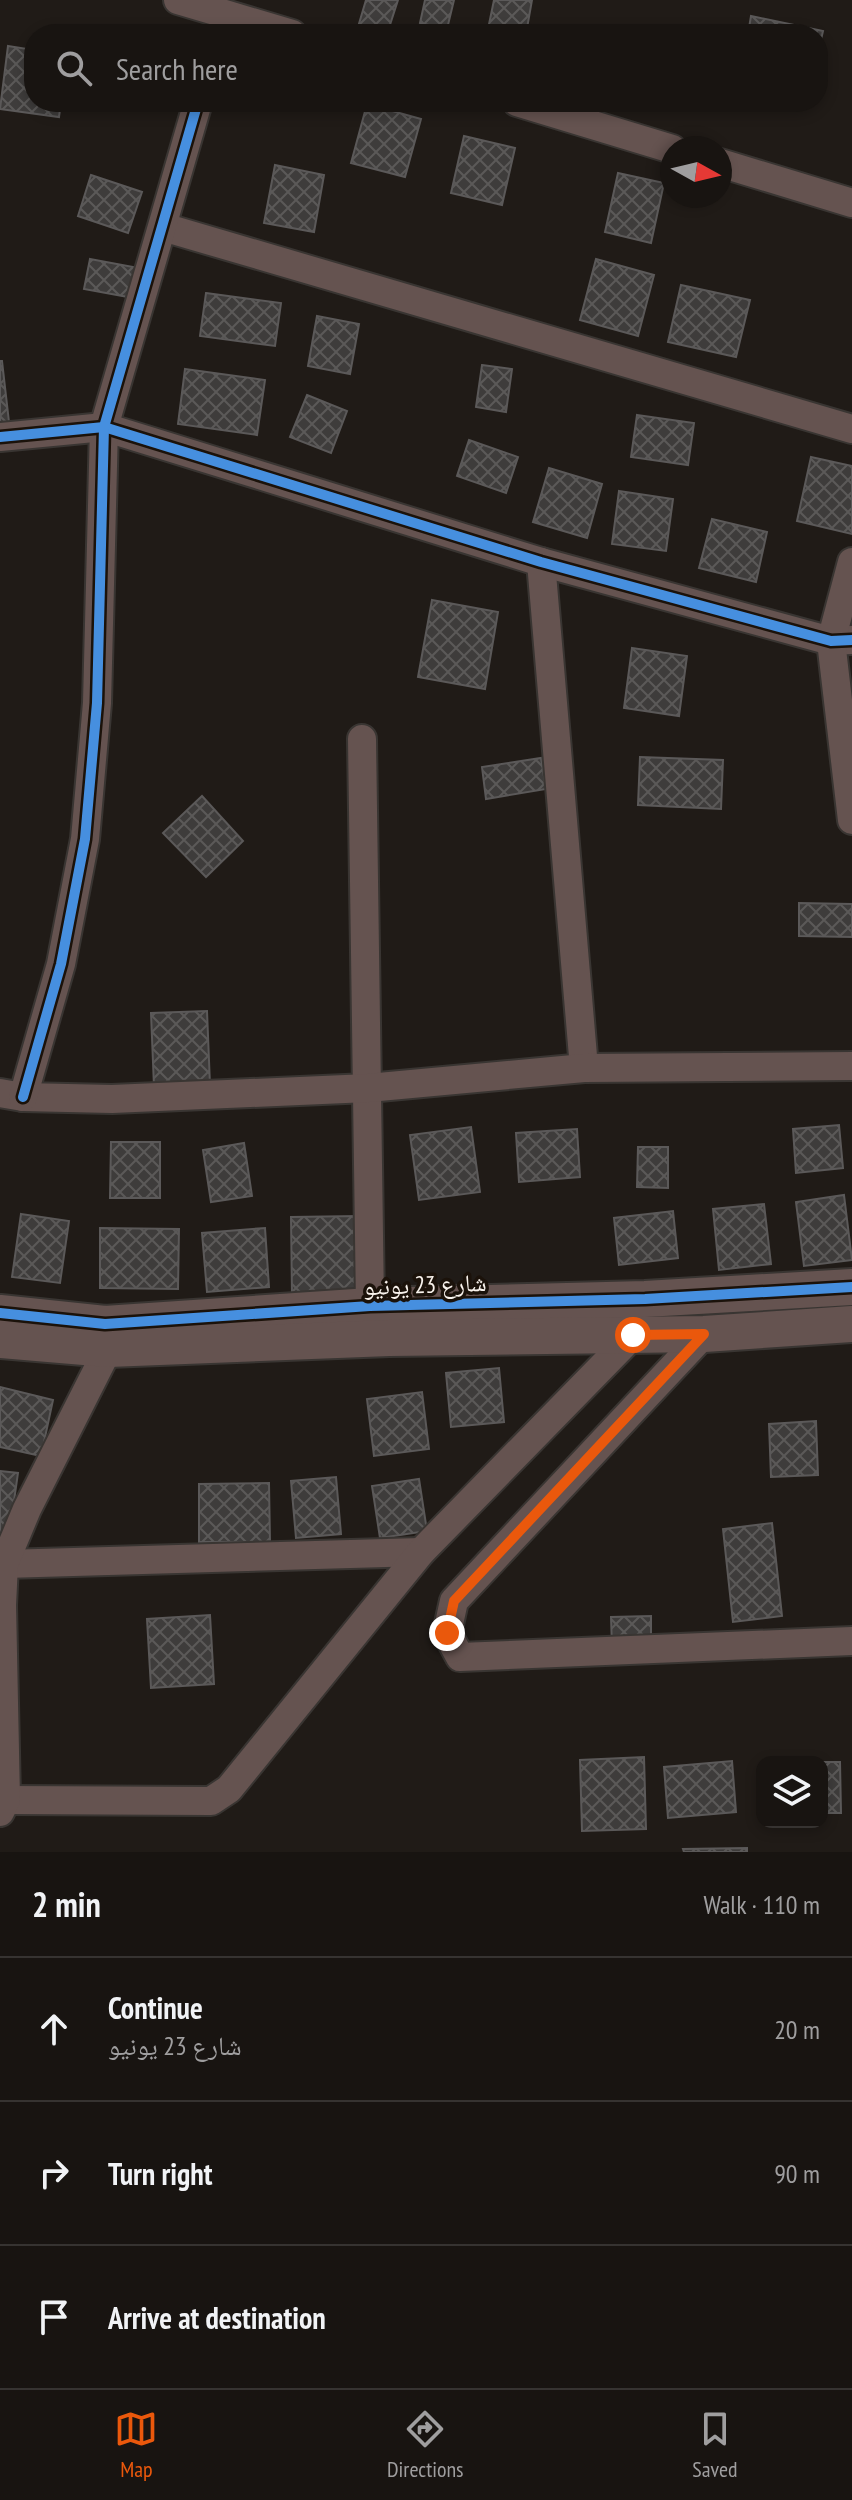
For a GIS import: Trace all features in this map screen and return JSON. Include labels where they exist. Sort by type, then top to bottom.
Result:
[{"type":"street","points":[[178,0],[221,24]]},
{"type":"street","points":[[195,112],[104,427],[97,703],[85,839],[61,964],[12,1095],[112,1099],[368,1088],[584,1068],[852,1066]]},
{"type":"street","points":[[550,112],[660,145]]},
{"type":"street","points":[[732,167],[852,203]]},
{"type":"street","points":[[163,227],[852,429]]},
{"type":"street","points":[[0,437],[104,427],[541,562],[842,640]]},
{"type":"street","points":[[541,562],[584,1068]]},
{"type":"street","points":[[852,562],[842,640],[852,820]]},
{"type":"street","points":[[362,739],[370,1306]]},
{"type":"street","name":"شارع 23 يونيو","points":[[0,1313],[106,1337],[370,1306],[645,1299],[852,1287]]},
{"type":"street","name":"شارع 23 يونيو","points":[[0,1340],[704,1334],[852,1324]]},
{"type":"street","points":[[704,1334],[454,1601],[447,1633],[460,1657],[852,1641]]},
{"type":"street","points":[[106,1337],[4,1564],[3,1806],[211,1801],[229,1789],[421,1552],[633,1335]]},
{"type":"street","points":[[4,1564],[421,1552]]},
{"type":"building","points":[[366,0],[398,0],[390,24],[359,24]]},
{"type":"building","points":[[425,0],[454,0],[448,24],[420,23]]},
{"type":"building","points":[[494,0],[532,0],[528,24],[489,24]]},
{"type":"building","points":[[751,16],[789,24],[750,24]]},
{"type":"building","points":[[8,46],[24,48],[24,112],[60,112],[59,117],[0,109]]},
{"type":"building","points":[[365,112],[396,112],[421,119],[405,177],[351,163]]},
{"type":"building","points":[[464,136],[515,148],[502,205],[451,193]]},
{"type":"building","points":[[275,165],[324,175],[314,232],[264,223]]},
{"type":"building","points":[[618,173],[660,182],[660,201],[651,243],[605,232]]},
{"type":"building","points":[[91,175],[142,192],[128,233],[78,216]]},
{"type":"building","points":[[90,259],[144,269],[139,299],[84,289]]},
{"type":"building","points":[[596,259],[654,275],[638,336],[580,320]]},
{"type":"building","points":[[681,285],[750,300],[736,357],[668,342]]},
{"type":"building","points":[[206,293],[281,303],[275,346],[200,336]]},
{"type":"building","points":[[317,316],[359,324],[350,374],[308,366]]},
{"type":"building","points":[[0,361],[9,422],[0,423]]},
{"type":"building","points":[[482,365],[512,369],[506,412],[476,407]]},
{"type":"building","points":[[185,369],[265,380],[257,435],[178,424]]},
{"type":"building","points":[[307,395],[347,411],[331,453],[290,437]]},
{"type":"building","points":[[637,415],[694,423],[688,465],[631,457]]},
{"type":"building","points":[[469,440],[518,457],[506,493],[457,476]]},
{"type":"building","points":[[811,457],[852,466],[852,534],[797,521]]},
{"type":"building","points":[[549,468],[602,484],[587,538],[533,522]]},
{"type":"building","points":[[619,491],[673,499],[666,551],[612,544]]},
{"type":"building","points":[[712,519],[767,532],[756,582],[699,568]]},
{"type":"building","points":[[432,600],[498,612],[485,689],[418,677]]},
{"type":"building","points":[[632,648],[687,656],[679,716],[624,708]]},
{"type":"building","points":[[640,757],[723,760],[721,809],[638,805]]},
{"type":"building","points":[[541,758],[546,789],[486,799],[482,767]]},
{"type":"building","points":[[202,796],[243,841],[206,877],[163,833]]},
{"type":"building","points":[[799,903],[852,904],[852,937],[799,936]]},
{"type":"building","points":[[207,1011],[210,1085],[154,1087],[151,1013]]},
{"type":"building","points":[[839,1125],[843,1168],[796,1173],[793,1129]]},
{"type":"building","points":[[471,1127],[480,1192],[419,1200],[410,1135]]},
{"type":"building","points":[[577,1129],[580,1177],[519,1182],[516,1133]]},
{"type":"building","points":[[111,1142],[160,1142],[160,1198],[110,1198]]},
{"type":"building","points":[[244,1143],[252,1196],[211,1202],[203,1150]]},
{"type":"building","points":[[638,1147],[668,1147],[668,1188],[637,1187]]},
{"type":"building","points":[[844,1195],[852,1260],[804,1266],[796,1202]]},
{"type":"building","points":[[764,1204],[771,1264],[719,1270],[713,1209]]},
{"type":"building","points":[[673,1211],[678,1258],[619,1265],[614,1218]]},
{"type":"building","points":[[21,1214],[69,1221],[60,1283],[12,1277]]},
{"type":"building","points":[[358,1216],[359,1295],[292,1296],[291,1217]]},
{"type":"building","points":[[100,1228],[179,1229],[178,1289],[100,1288]]},
{"type":"building","points":[[265,1228],[269,1287],[207,1292],[202,1233]]},
{"type":"building","points":[[499,1368],[504,1422],[451,1427],[446,1373]]},
{"type":"building","points":[[0,1387],[53,1400],[41,1456],[0,1447]]},
{"type":"building","points":[[422,1392],[429,1449],[374,1456],[367,1399]]},
{"type":"building","points":[[816,1421],[818,1475],[771,1477],[769,1424]]},
{"type":"building","points":[[0,1471],[18,1473],[9,1536],[0,1534]]},
{"type":"building","points":[[336,1477],[341,1534],[296,1538],[291,1481]]},
{"type":"building","points":[[419,1479],[427,1531],[380,1538],[372,1486]]},
{"type":"building","points":[[269,1483],[270,1542],[199,1542],[199,1484]]},
{"type":"building","points":[[772,1523],[782,1616],[733,1622],[723,1529]]},
{"type":"building","points":[[210,1615],[214,1684],[151,1688],[147,1619]]},
{"type":"building","points":[[651,1616],[651,1646],[612,1647],[611,1617]]},
{"type":"building","points":[[644,1757],[646,1829],[582,1831],[580,1760]]},
{"type":"building","points":[[732,1761],[736,1812],[668,1818],[664,1767]]},
{"type":"building","points":[[828,1762],[840,1762],[841,1813],[828,1813]]},
{"type":"building","points":[[747,1848],[747,1852],[684,1852],[683,1849]]},
{"type":"cycle path","points":[[23,1097],[61,964],[85,839],[97,703],[104,427],[195,112]]},
{"type":"cycle path","points":[[0,437],[104,427],[541,562],[831,641],[852,640]]},
{"type":"cycle path","points":[[0,1313],[105,1324],[370,1306],[645,1299],[852,1287]]},
{"type":"route","points":[[447,1633],[454,1601],[704,1334],[633,1335]]}]
